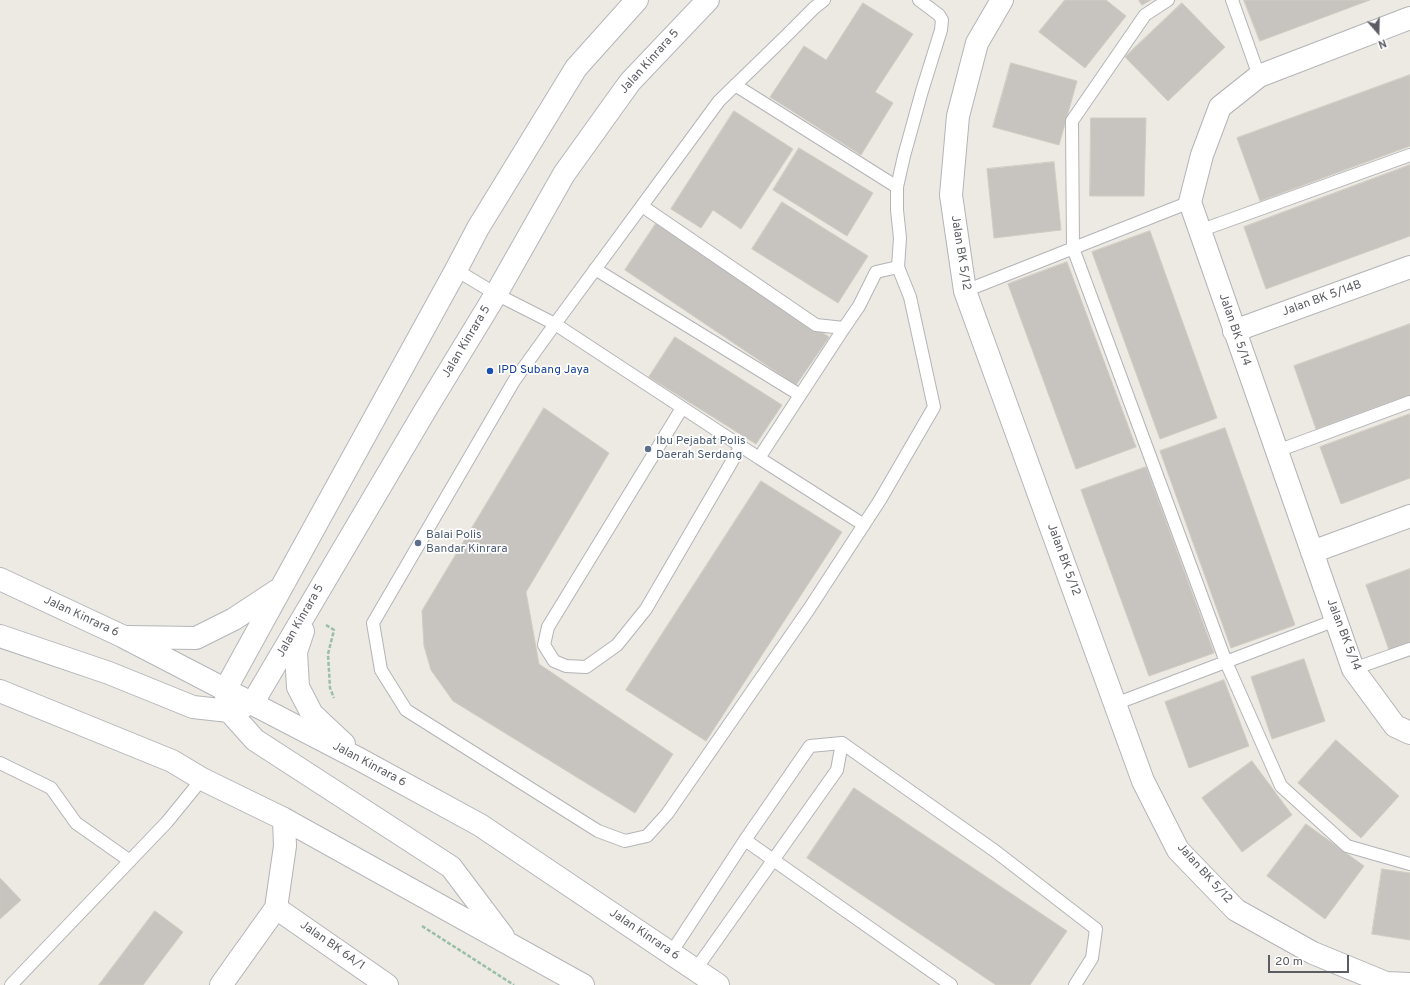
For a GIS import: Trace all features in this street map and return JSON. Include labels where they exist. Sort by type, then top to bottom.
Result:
[{"type":"main road","points":[[227,700],[281,588],[478,228],[576,68],[637,0]]},
{"type":"main road","name":"Jalan Kinrara 5","points":[[252,704],[426,409],[496,294],[564,174],[630,82],[708,0]]},
{"type":"main road","name":"Jalan BK 5/12","points":[[1002,0],[977,43],[958,116],[951,195],[965,291],[1143,781],[1178,850],[1236,910],[1313,953],[1386,983],[1410,984]]},
{"type":"main road","points":[[1190,202],[1202,154],[1220,107],[1259,76],[1410,18]]},
{"type":"main road","name":"Jalan BK 5/14","points":[[1190,202],[1353,669],[1395,726],[1410,732]]},
{"type":"main road","name":"Jalan BK 5/14B","points":[[1234,331],[1410,267]]},
{"type":"main road","points":[[1312,552],[1410,516]]},
{"type":"main road","name":"Jalan Kinrara 6","points":[[0,579],[122,636],[227,700]]},
{"type":"main road","points":[[122,636],[196,638],[234,619],[281,588]]},
{"type":"main road","points":[[313,600],[296,652],[298,687],[312,714],[359,759]]},
{"type":"main road","points":[[0,636],[109,673],[193,707],[227,700],[252,704]]},
{"type":"main road","points":[[0,691],[172,761],[202,779],[284,820],[583,985]]},
{"type":"main road","points":[[227,700],[255,740],[451,867],[509,944]]},
{"type":"main road","name":"Jalan Kinrara 6","points":[[252,704],[359,759],[480,825],[718,985]]},
{"type":"main road","points":[[221,985],[276,908],[285,846],[284,820]]},
{"type":"main road","name":"Jalan BK 6A/1","points":[[276,908],[387,985]]},
{"type":"lane","points":[[824,0],[719,100],[555,324],[514,381],[373,623],[381,670],[406,710],[598,831],[624,841],[647,836],[667,814],[809,609],[880,500],[934,407],[910,297],[898,267],[900,238],[897,210],[897,187],[922,91],[941,30],[942,20],[939,15],[919,0]]},
{"type":"lane","points":[[1168,0],[1145,16],[1072,121],[1073,248],[1226,662],[1281,786],[1347,846],[1410,864]]},
{"type":"lane","points":[[1232,0],[1259,76]]},
{"type":"lane","points":[[734,85],[897,187]]},
{"type":"lane","points":[[1199,231],[1410,155]]},
{"type":"lane","points":[[965,291],[1190,202]]},
{"type":"lane","points":[[642,206],[816,325],[844,328]]},
{"type":"lane","points":[[759,458],[859,306],[876,272],[898,267]]},
{"type":"lane","points":[[595,269],[800,395]]},
{"type":"lane","points":[[456,270],[496,294],[555,324],[864,525]]},
{"type":"lane","points":[[1277,451],[1410,402]]},
{"type":"lane","points":[[682,408],[548,627],[544,646],[554,661],[566,666],[586,667],[617,645],[646,609],[741,446]]},
{"type":"lane","points":[[1115,704],[1336,620]]},
{"type":"lane","points":[[1353,669],[1410,649]]},
{"type":"lane","points":[[696,969],[837,770],[842,743]]},
{"type":"lane","points":[[671,953],[745,840],[810,746],[842,743],[995,851],[1096,929],[1092,958],[1075,985]]},
{"type":"lane","points":[[0,763],[51,788],[76,823],[130,861]]},
{"type":"lane","points":[[11,985],[167,822],[202,779]]},
{"type":"lane","points":[[745,840],[951,985]]},
{"type":"path","points":[[419,925],[514,985]]},
{"type":"building","points":[[1065,0],[1106,0],[1126,16],[1085,68],[1039,32]]},
{"type":"building","points":[[1139,0],[1151,0],[1142,5]]},
{"type":"building","points":[[1244,0],[1370,0],[1260,41]]},
{"type":"building","points":[[863,3],[913,34],[875,92],[893,103],[861,155],[770,97],[804,46],[826,60]]},
{"type":"building","points":[[1182,3],[1225,47],[1168,101],[1125,57]]},
{"type":"building","points":[[1011,63],[1077,81],[1059,145],[993,127]]},
{"type":"building","points":[[1410,75],[1410,146],[1260,201],[1237,138]]},
{"type":"building","points":[[734,111],[793,149],[741,229],[713,210],[701,228],[671,209]]},
{"type":"building","points":[[1091,118],[1146,118],[1144,196],[1090,196]]},
{"type":"building","points":[[799,148],[873,193],[847,236],[773,190]]},
{"type":"building","points":[[1054,162],[1061,230],[994,238],[987,169]]},
{"type":"building","points":[[1410,165],[1410,236],[1266,289],[1244,227]]},
{"type":"building","points":[[782,202],[868,256],[838,303],[752,249]]},
{"type":"building","points":[[657,222],[829,337],[796,385],[625,270]]},
{"type":"building","points":[[1150,231],[1217,418],[1160,439],[1092,252]]},
{"type":"building","points":[[1067,262],[1136,447],[1076,469],[1008,284]]},
{"type":"building","points":[[1410,324],[1410,395],[1316,429],[1294,366]]},
{"type":"building","points":[[675,337],[782,405],[756,444],[649,377]]},
{"type":"building","points":[[544,408],[609,453],[526,592],[539,664],[673,754],[635,813],[453,701],[431,670],[424,646],[422,611]]},
{"type":"building","points":[[1410,414],[1410,478],[1341,504],[1320,447]]},
{"type":"building","points":[[1225,428],[1295,625],[1231,648],[1160,451]]},
{"type":"building","points":[[1146,467],[1214,653],[1149,676],[1081,490]]},
{"type":"building","points":[[761,481],[842,532],[706,741],[626,690]]},
{"type":"building","points":[[1410,569],[1410,643],[1389,650],[1366,585]]},
{"type":"building","points":[[1304,659],[1325,721],[1272,739],[1251,677]]},
{"type":"building","points":[[1224,680],[1249,746],[1189,768],[1165,702]]},
{"type":"building","points":[[1336,740],[1399,796],[1361,838],[1298,783]]},
{"type":"building","points":[[1252,761],[1292,815],[1242,852],[1202,798]]},
{"type":"building","points":[[854,788],[1067,931],[1030,985],[996,985],[807,858]]},
{"type":"building","points":[[1306,824],[1364,866],[1325,919],[1267,876]]},
{"type":"building","points":[[1382,869],[1410,873],[1410,940],[1372,934]]},
{"type":"building","points":[[0,878],[21,900],[0,919]]},
{"type":"building","points":[[155,911],[183,932],[143,985],[99,985]]},
{"type":"place","name":"IPD Subang Jaya","points":[[490,371]]},
{"type":"place","name":"Ibu Pejabat Polis Daerah Serdang","points":[[648,449]]},
{"type":"place","name":"Balai Polis Bandar Kinrara","points":[[418,543]]}]
